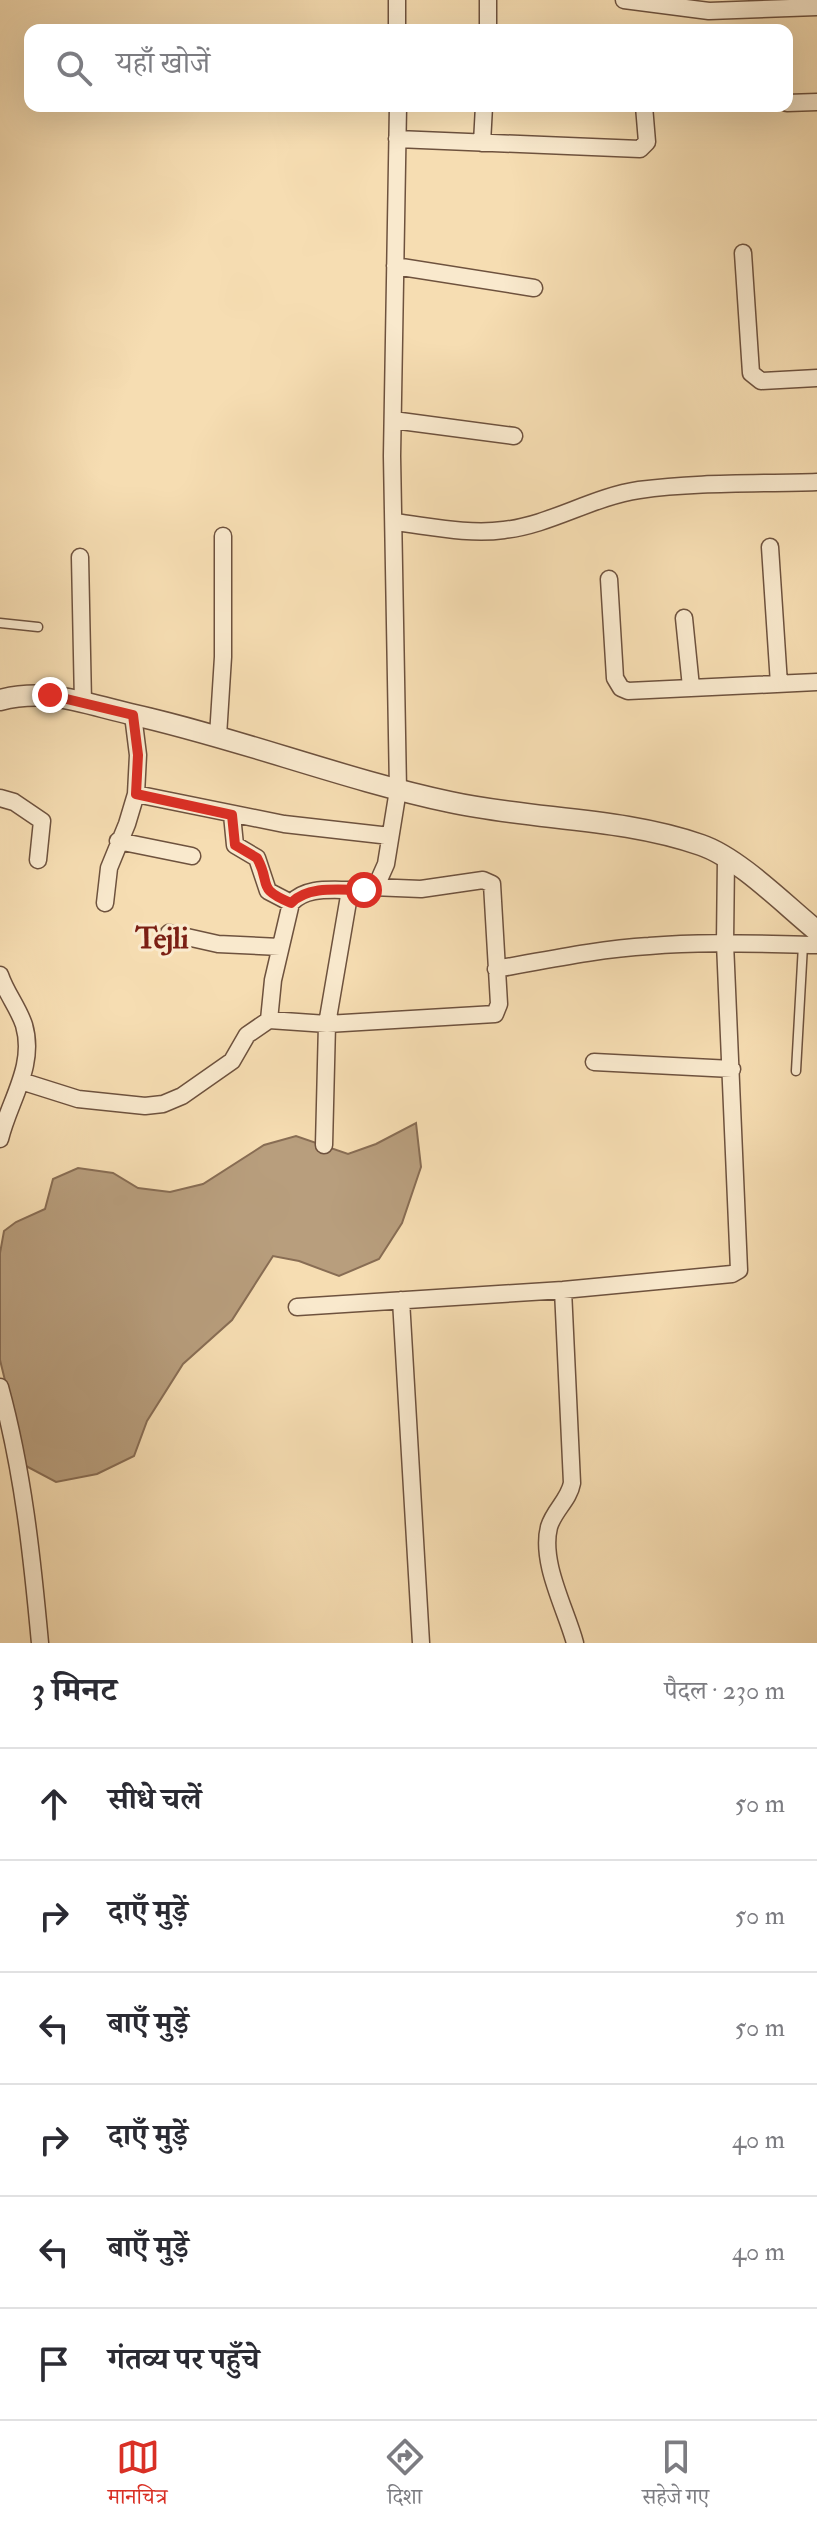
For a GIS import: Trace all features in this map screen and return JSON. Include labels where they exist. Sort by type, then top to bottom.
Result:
[{"type":"street","points":[[397,0],[397,24]]},
{"type":"street","points":[[488,0],[488,24]]},
{"type":"street","points":[[624,0],[709,11],[817,7]]},
{"type":"street","points":[[793,103],[817,102]]},
{"type":"street","points":[[372,887],[383,875],[398,790],[393,420],[398,112]]},
{"type":"street","points":[[482,143],[484,112]]},
{"type":"street","points":[[397,139],[640,149],[647,142],[644,112]]},
{"type":"street","points":[[743,253],[751,373],[761,381],[817,378]]},
{"type":"street","points":[[395,266],[534,288]]},
{"type":"street","points":[[393,420],[514,436]]},
{"type":"street","points":[[394,522],[479,531],[505,530],[596,500],[639,490],[817,482]]},
{"type":"street","points":[[218,736],[224,613],[223,536]]},
{"type":"street","points":[[770,547],[779,684]]},
{"type":"street","points":[[80,557],[83,703]]},
{"type":"street","points":[[609,579],[618,684],[628,691],[817,682]]},
{"type":"street","points":[[684,618],[691,687]]},
{"type":"street","points":[[0,700],[25,694],[50,695],[218,736],[398,790],[454,803],[635,829],[702,845],[726,858],[812,940]]},
{"type":"street","points":[[105,903],[109,868],[136,794],[138,755],[133,715]]},
{"type":"street","points":[[136,794],[284,824],[390,836]]},
{"type":"street","points":[[0,798],[14,802],[42,821],[38,860]]},
{"type":"street","points":[[232,815],[235,845],[257,858],[268,891],[291,903]]},
{"type":"street","points":[[118,841],[192,856]]},
{"type":"street","points":[[297,1307],[563,1290],[732,1274],[739,1270],[725,943],[726,858]]},
{"type":"street","points":[[21,1081],[78,1099],[145,1106],[163,1104],[182,1096],[232,1061],[247,1035],[269,1020],[327,1024],[495,1014],[499,1004],[494,889],[487,880],[421,889],[372,887],[309,891],[298,895],[291,903],[280,947],[269,1020]]},
{"type":"street","points":[[324,1145],[327,1024],[350,890]]},
{"type":"street","points":[[169,933],[218,944],[280,947]]},
{"type":"street","points":[[496,969],[608,949],[812,940]]},
{"type":"street","points":[[0,975],[25,1030],[27,1047],[21,1081],[0,1139]]},
{"type":"street","points":[[594,1062],[732,1069]]},
{"type":"street","points":[[563,1290],[572,1483],[570,1493],[549,1526],[547,1540],[560,1605],[575,1643]]},
{"type":"street","points":[[401,1300],[421,1643]]},
{"type":"street","points":[[0,1387],[6,1431],[25,1504],[40,1643]]},
{"type":"lane","points":[[0,623],[38,627]]},
{"type":"lane","points":[[796,1071],[812,940]]},
{"type":"shaded area","points":[[416,1123],[421,1167],[402,1223],[379,1259],[339,1276],[299,1261],[273,1256],[232,1320],[183,1364],[147,1421],[134,1456],[97,1474],[56,1482],[26,1466],[0,1360],[0,1253],[4,1231],[45,1209],[53,1179],[78,1168],[113,1173],[138,1188],[170,1192],[203,1184],[264,1145],[296,1136],[348,1154],[376,1144]]},
{"type":"district","name":"Tejli","points":[[162,938]]},
{"type":"route","points":[[50,695],[133,715],[138,755],[136,794],[232,815],[235,845],[257,858],[265,885],[274,896],[291,903],[298,895],[309,891],[364,890]]}]
